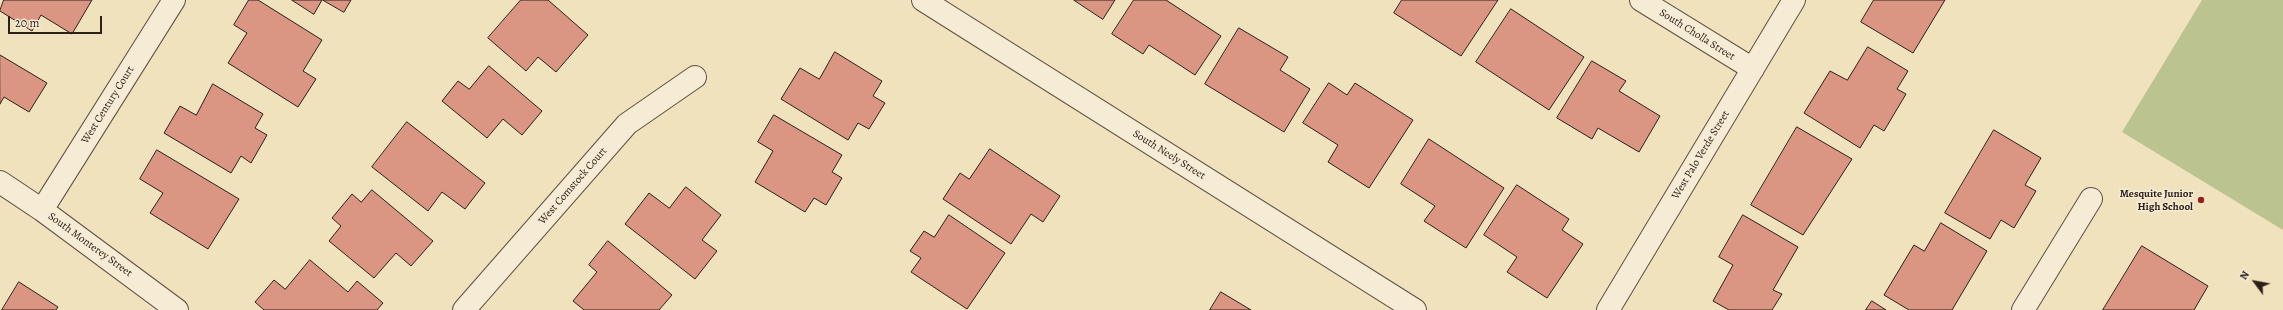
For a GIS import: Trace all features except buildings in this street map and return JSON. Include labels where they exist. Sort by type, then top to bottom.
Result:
[{"type":"street","name":"West Century Court","points":[[42,210],[174,0]]},
{"type":"street","name":"South Neely Street","points":[[923,0],[1415,310]]},
{"type":"street","name":"South Cholla Street","points":[[1641,0],[1753,69]]},
{"type":"street","name":"West Palo Verde Street","points":[[1608,310],[1794,0]]},
{"type":"street","name":"West Comstock Court","points":[[464,310],[627,124],[695,77]]},
{"type":"street","name":"South Monterey Street","points":[[0,182],[42,210],[177,310]]},
{"type":"street","points":[[2023,310],[2091,199]]},
{"type":"green space","points":[[2202,0],[2283,0],[2283,230],[2122,132]]},
{"type":"place","name":"Mesquite Junior High School","points":[[2201,200]]}]
